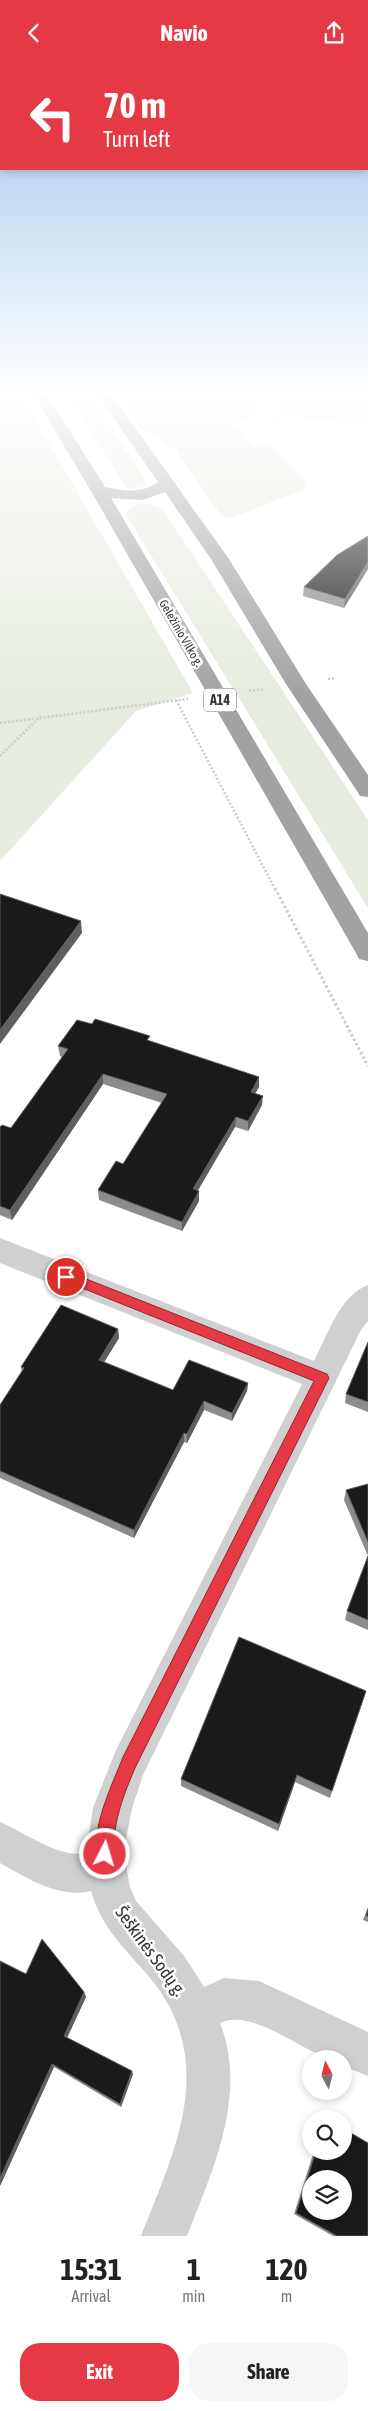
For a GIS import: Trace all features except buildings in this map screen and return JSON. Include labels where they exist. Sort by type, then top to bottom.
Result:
[{"type":"highway","name":"Geležinio Vilko g.","points":[[100,492],[368,953]]},
{"type":"highway","points":[[105,492],[123,496],[155,492]]},
{"type":"highway","points":[[174,492],[220,559],[296,684],[368,791]]},
{"type":"street","points":[[0,1250],[322,1378]]},
{"type":"street","name":"Šeškinės Sodų g.","points":[[164,2236],[205,2125],[209,2076],[206,2047],[195,2013],[166,1964],[116,1908],[105,1868],[105,1839],[113,1802],[129,1763],[350,1321],[368,1298]]},
{"type":"street","points":[[0,1843],[47,1867],[80,1874],[105,1868]]},
{"type":"street","points":[[195,2013],[224,1999],[259,2002],[368,2055]]},
{"type":"path","points":[[0,723],[336,678]]},
{"type":"path","points":[[176,700],[368,1066]]},
{"type":"path","points":[[0,756],[42,716]]},
{"type":"shaded area","points":[[0,492],[77,492],[193,693],[136,711],[0,861]]},
{"type":"shaded area","points":[[205,492],[297,492],[231,518],[222,517]]},
{"type":"shaded area","points":[[145,503],[162,508],[368,820],[368,908],[126,515],[131,508]]},
{"type":"route","points":[[66,1277],[322,1378],[129,1763],[113,1802],[105,1839],[105,1854]]}]
